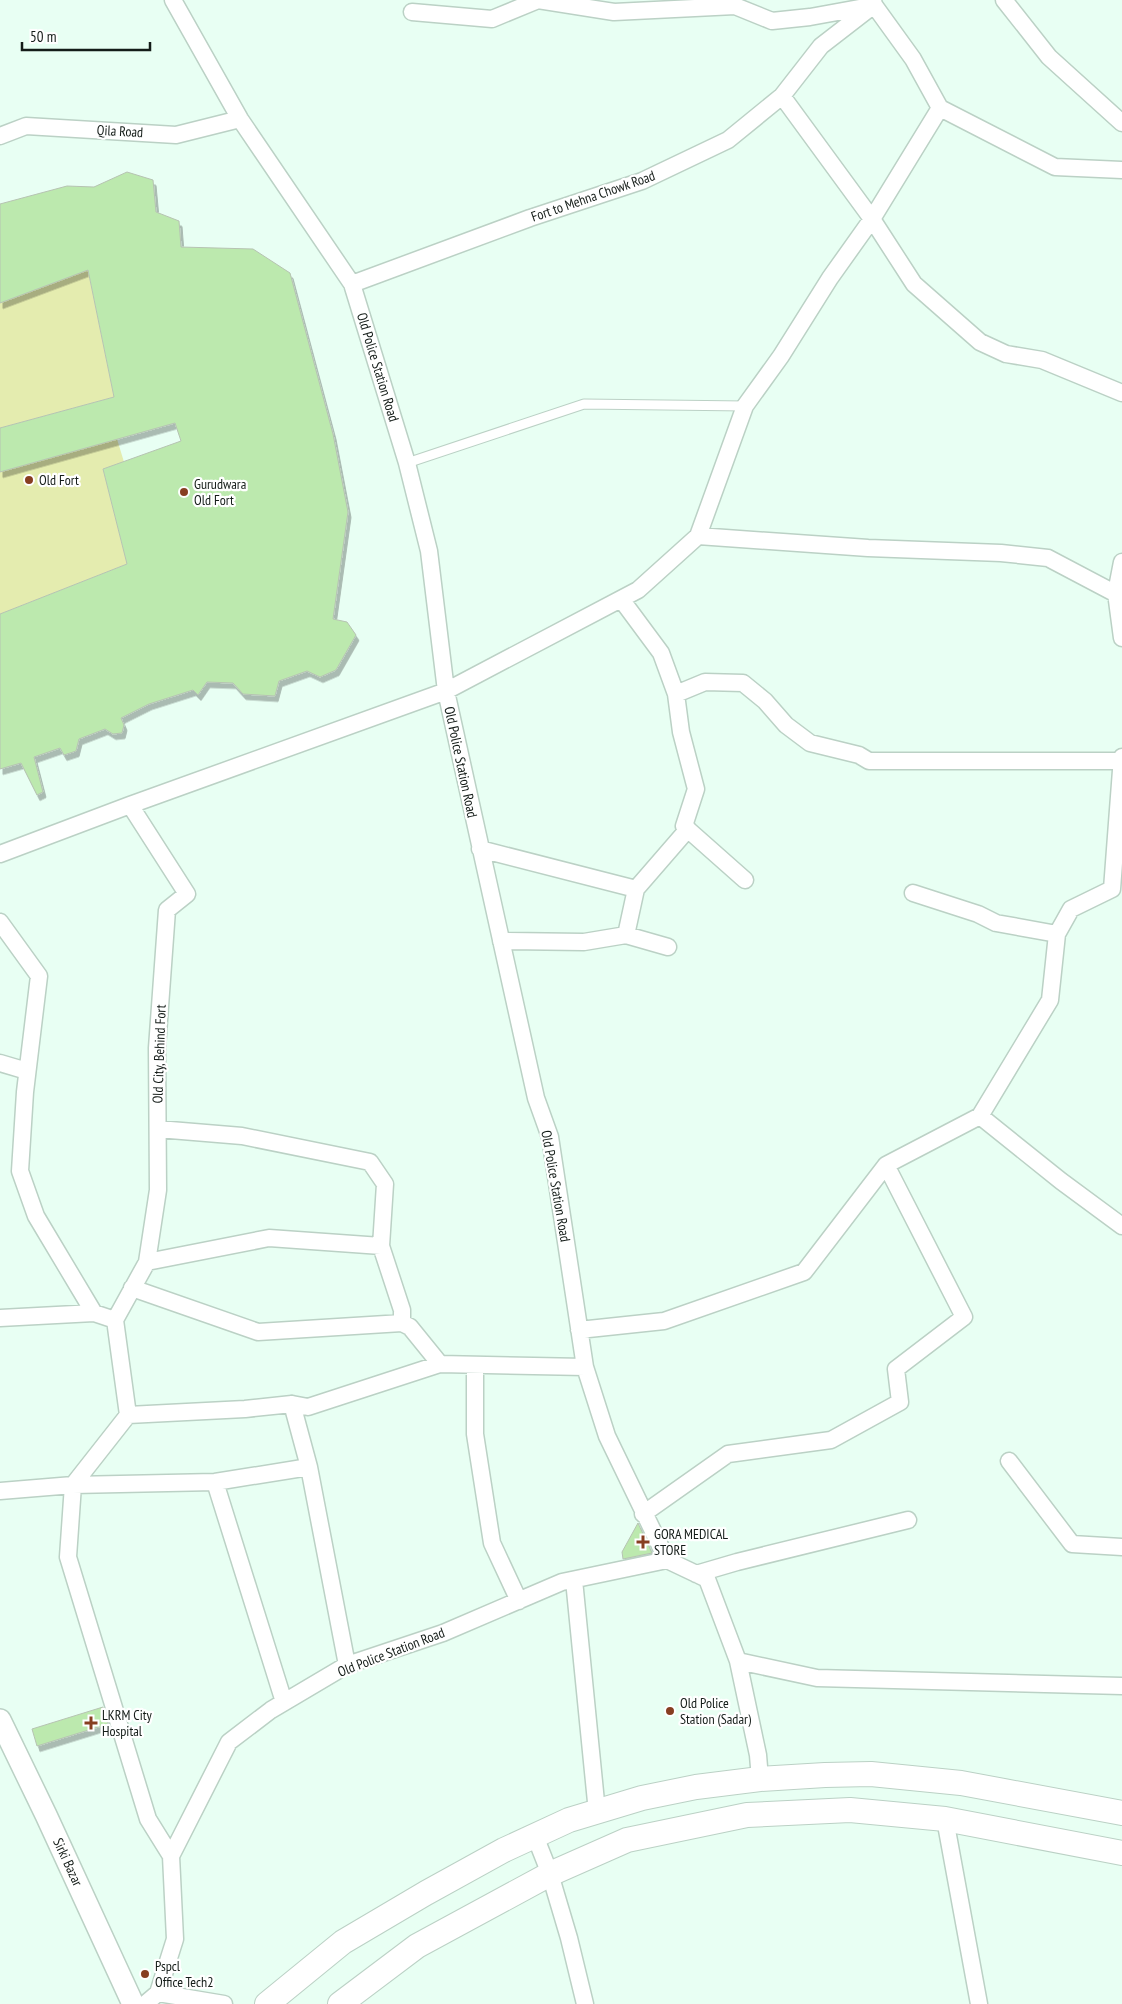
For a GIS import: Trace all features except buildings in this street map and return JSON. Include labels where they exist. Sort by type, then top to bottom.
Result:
[{"type":"main road","points":[[267,2004],[343,1942],[504,1850],[569,1820],[660,1794],[696,1787],[760,1779],[825,1774],[871,1774],[961,1782],[1122,1813]]},
{"type":"main road","points":[[340,2004],[417,1946],[550,1874],[627,1840],[747,1815],[850,1810],[945,1819],[1122,1853]]},
{"type":"street","name":"Old Police Station Road","points":[[158,1993],[175,1940],[171,1856],[229,1742],[284,1702],[347,1665],[443,1633],[562,1582],[667,1560],[606,1436],[585,1367],[550,1137],[536,1098],[446,691],[429,551],[407,463],[352,284],[240,119],[173,0]]},
{"type":"street","points":[[412,12],[492,19],[538,0],[614,12],[735,6],[772,21],[810,17],[877,2],[913,59],[940,108],[1055,166],[1122,170]]},
{"type":"street","points":[[1004,0],[1049,57],[1122,123]]},
{"type":"street","name":"Fort to Mehna Chowk Road","points":[[352,284],[530,218],[642,181],[728,140],[782,96],[822,46],[877,2]]},
{"type":"street","points":[[782,96],[872,219],[914,284],[980,342],[1006,354],[1042,360],[1122,393]]},
{"type":"street","points":[[0,854],[446,691],[638,590],[698,536],[744,406],[781,356],[830,278],[872,219],[940,108]]},
{"type":"street","name":"Qila Road","points":[[0,136],[26,126],[176,134],[240,119]]},
{"type":"street","points":[[698,536],[868,548],[1002,553],[1048,558],[1119,595]]},
{"type":"street","points":[[1122,562],[1119,595],[1122,638]]},
{"type":"street","points":[[622,599],[661,653],[676,694],[681,732],[696,789],[684,826],[746,880]]},
{"type":"street","points":[[676,694],[705,682],[742,683],[765,701],[786,725],[810,743],[859,755],[869,761],[1122,761]]},
{"type":"street","points":[[579,1330],[664,1321],[804,1272],[886,1166],[980,1116],[1050,1000],[1057,934],[1071,909],[1112,888],[1122,757]]},
{"type":"street","name":"Old City, Behind Fort","points":[[115,1320],[147,1262],[158,1190],[157,1048],[167,910],[187,894],[130,805]]},
{"type":"street","points":[[626,935],[636,889],[688,829]]},
{"type":"street","points":[[480,849],[636,889]]},
{"type":"street","points":[[913,893],[978,914],[996,923],[1057,934]]},
{"type":"street","points":[[0,922],[39,976],[27,1071],[20,1171],[36,1216],[94,1313]]},
{"type":"street","points":[[501,941],[584,942],[626,935],[668,947]]},
{"type":"street","points":[[0,1063],[27,1071]]},
{"type":"street","points":[[980,1116],[1122,1226]]},
{"type":"street","points":[[158,1129],[242,1136],[370,1162],[384,1184],[381,1246],[402,1310],[402,1323]]},
{"type":"street","points":[[643,1514],[728,1454],[831,1440],[900,1402],[896,1369],[964,1317],[886,1166]]},
{"type":"street","points":[[147,1262],[269,1238],[381,1246]]},
{"type":"street","points":[[132,1288],[258,1332],[402,1323],[410,1327],[440,1364]]},
{"type":"street","points":[[0,1318],[94,1313],[115,1320],[128,1415],[73,1485],[68,1557],[148,1819],[171,1856]]},
{"type":"street","points":[[128,1415],[245,1409],[292,1404],[308,1407],[440,1364],[585,1367]]},
{"type":"street","points":[[475,1365],[475,1434],[492,1543],[518,1601]]},
{"type":"street","points":[[292,1404],[309,1467],[347,1665]]},
{"type":"street","points":[[1009,1461],[1072,1544],[1122,1547]]},
{"type":"street","points":[[0,1491],[73,1485],[215,1482],[309,1467]]},
{"type":"street","points":[[215,1482],[284,1702]]},
{"type":"street","points":[[696,1574],[908,1520]]},
{"type":"street","points":[[667,1560],[707,1579],[738,1661],[758,1755],[760,1779]]},
{"type":"street","points":[[574,1580],[597,1812]]},
{"type":"street","points":[[738,1661],[817,1678],[1122,1686]]},
{"type":"street","name":"Sirki Bazar","points":[[0,1720],[133,2004]]},
{"type":"street","points":[[945,1819],[979,2004]]},
{"type":"street","points":[[534,1836],[550,1874],[569,1938],[585,2004]]},
{"type":"street","points":[[145,2004],[158,1993],[224,2004]]},
{"type":"lane","points":[[407,463],[584,404],[744,406]]},
{"type":"green space","points":[[88,270],[114,397],[0,428],[0,303]]},
{"type":"green space","points":[[117,439],[124,462],[103,469],[127,564],[0,614],[0,472]]},
{"type":"place","name":"Old Fort","points":[[29,480]]},
{"type":"place","name":"Gurudwara Old Fort","points":[[184,492]]},
{"type":"place","name":"GORA MEDICAL STORE","points":[[643,1542]]},
{"type":"place","name":"Old Police Station (Sadar)","points":[[670,1711]]},
{"type":"place","name":"LKRM City Hospital","points":[[91,1723]]},
{"type":"place","name":"Pspcl Office Tech2","points":[[145,1974]]}]
